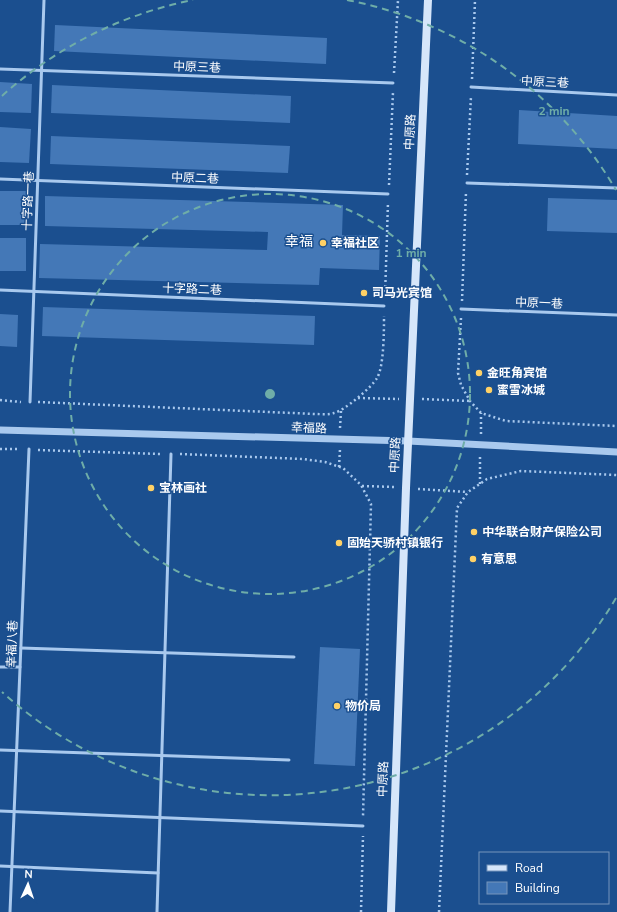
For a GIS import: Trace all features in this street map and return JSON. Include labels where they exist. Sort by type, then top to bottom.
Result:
[{"type":"main road","name":"中原路","points":[[391,912],[408,442],[428,0]]},
{"type":"street","name":"幸福路","points":[[0,430],[408,442],[617,452]]},
{"type":"lane","name":"十字路一巷","points":[[30,402],[44,0]]},
{"type":"lane","name":"中原三巷","points":[[0,69],[393,83]]},
{"type":"lane","name":"中原三巷","points":[[471,87],[617,95]]},
{"type":"lane","name":"中原二巷","points":[[0,179],[388,194]]},
{"type":"lane","points":[[467,183],[617,188]]},
{"type":"lane","name":"十字路二巷","points":[[0,290],[384,306]]},
{"type":"lane","name":"中原一巷","points":[[461,309],[617,315]]},
{"type":"lane","name":"幸福八巷","points":[[10,912],[29,450]]},
{"type":"lane","points":[[157,912],[171,454]]},
{"type":"lane","points":[[21,648],[294,657]]},
{"type":"lane","points":[[0,667],[20,667]]},
{"type":"lane","points":[[0,750],[289,760]]},
{"type":"lane","points":[[0,811],[363,826]]},
{"type":"lane","points":[[0,866],[158,873]]},
{"type":"path","points":[[475,0],[458,373],[461,384],[470,400],[481,413],[506,421],[617,426]]},
{"type":"path","points":[[0,449],[303,459],[325,462],[343,468],[361,486],[371,504],[361,912]]},
{"type":"path","points":[[439,912],[457,508],[468,492],[488,479],[521,471],[617,475]]},
{"type":"building","points":[[55,25],[327,38],[326,64],[54,51]]},
{"type":"building","points":[[0,82],[32,84],[31,113],[0,112]]},
{"type":"building","points":[[52,85],[291,96],[290,123],[51,113]]},
{"type":"building","points":[[519,110],[617,116],[617,149],[518,144]]},
{"type":"building","points":[[0,127],[31,129],[29,163],[0,162]]},
{"type":"building","points":[[51,136],[290,146],[288,173],[50,164]]},
{"type":"building","points":[[0,191],[28,191],[27,225],[0,225]]},
{"type":"building","points":[[45,196],[343,205],[342,235],[380,236],[379,270],[320,268],[319,285],[39,278],[40,244],[267,250],[268,232],[45,226]]},
{"type":"building","points":[[548,198],[617,200],[617,233],[547,231]]},
{"type":"building","points":[[0,238],[26,238],[26,271],[0,271]]},
{"type":"building","points":[[43,307],[315,316],[314,345],[42,336]]},
{"type":"building","points":[[0,314],[18,315],[17,347],[0,346]]},
{"type":"building","name":"物价局","points":[[320,647],[360,649],[355,766],[314,764]]},
{"type":"place","name":"幸福社区","points":[[323,243]]},
{"type":"place","name":"司马光宾馆","points":[[364,293]]},
{"type":"place","name":"金旺角宾馆","points":[[479,373]]},
{"type":"place","name":"蜜雪冰城","points":[[489,390]]},
{"type":"place","name":"宝林画社","points":[[151,488]]},
{"type":"place","name":"中华联合财产保险公司","points":[[474,532]]},
{"type":"place","name":"固始天骄村镇银行","points":[[339,543]]},
{"type":"place","name":"有意思","points":[[473,559]]},
{"type":"place","name":"物价局","points":[[337,706]]},
{"type":"district","name":"幸福","points":[[299,241]]}]
